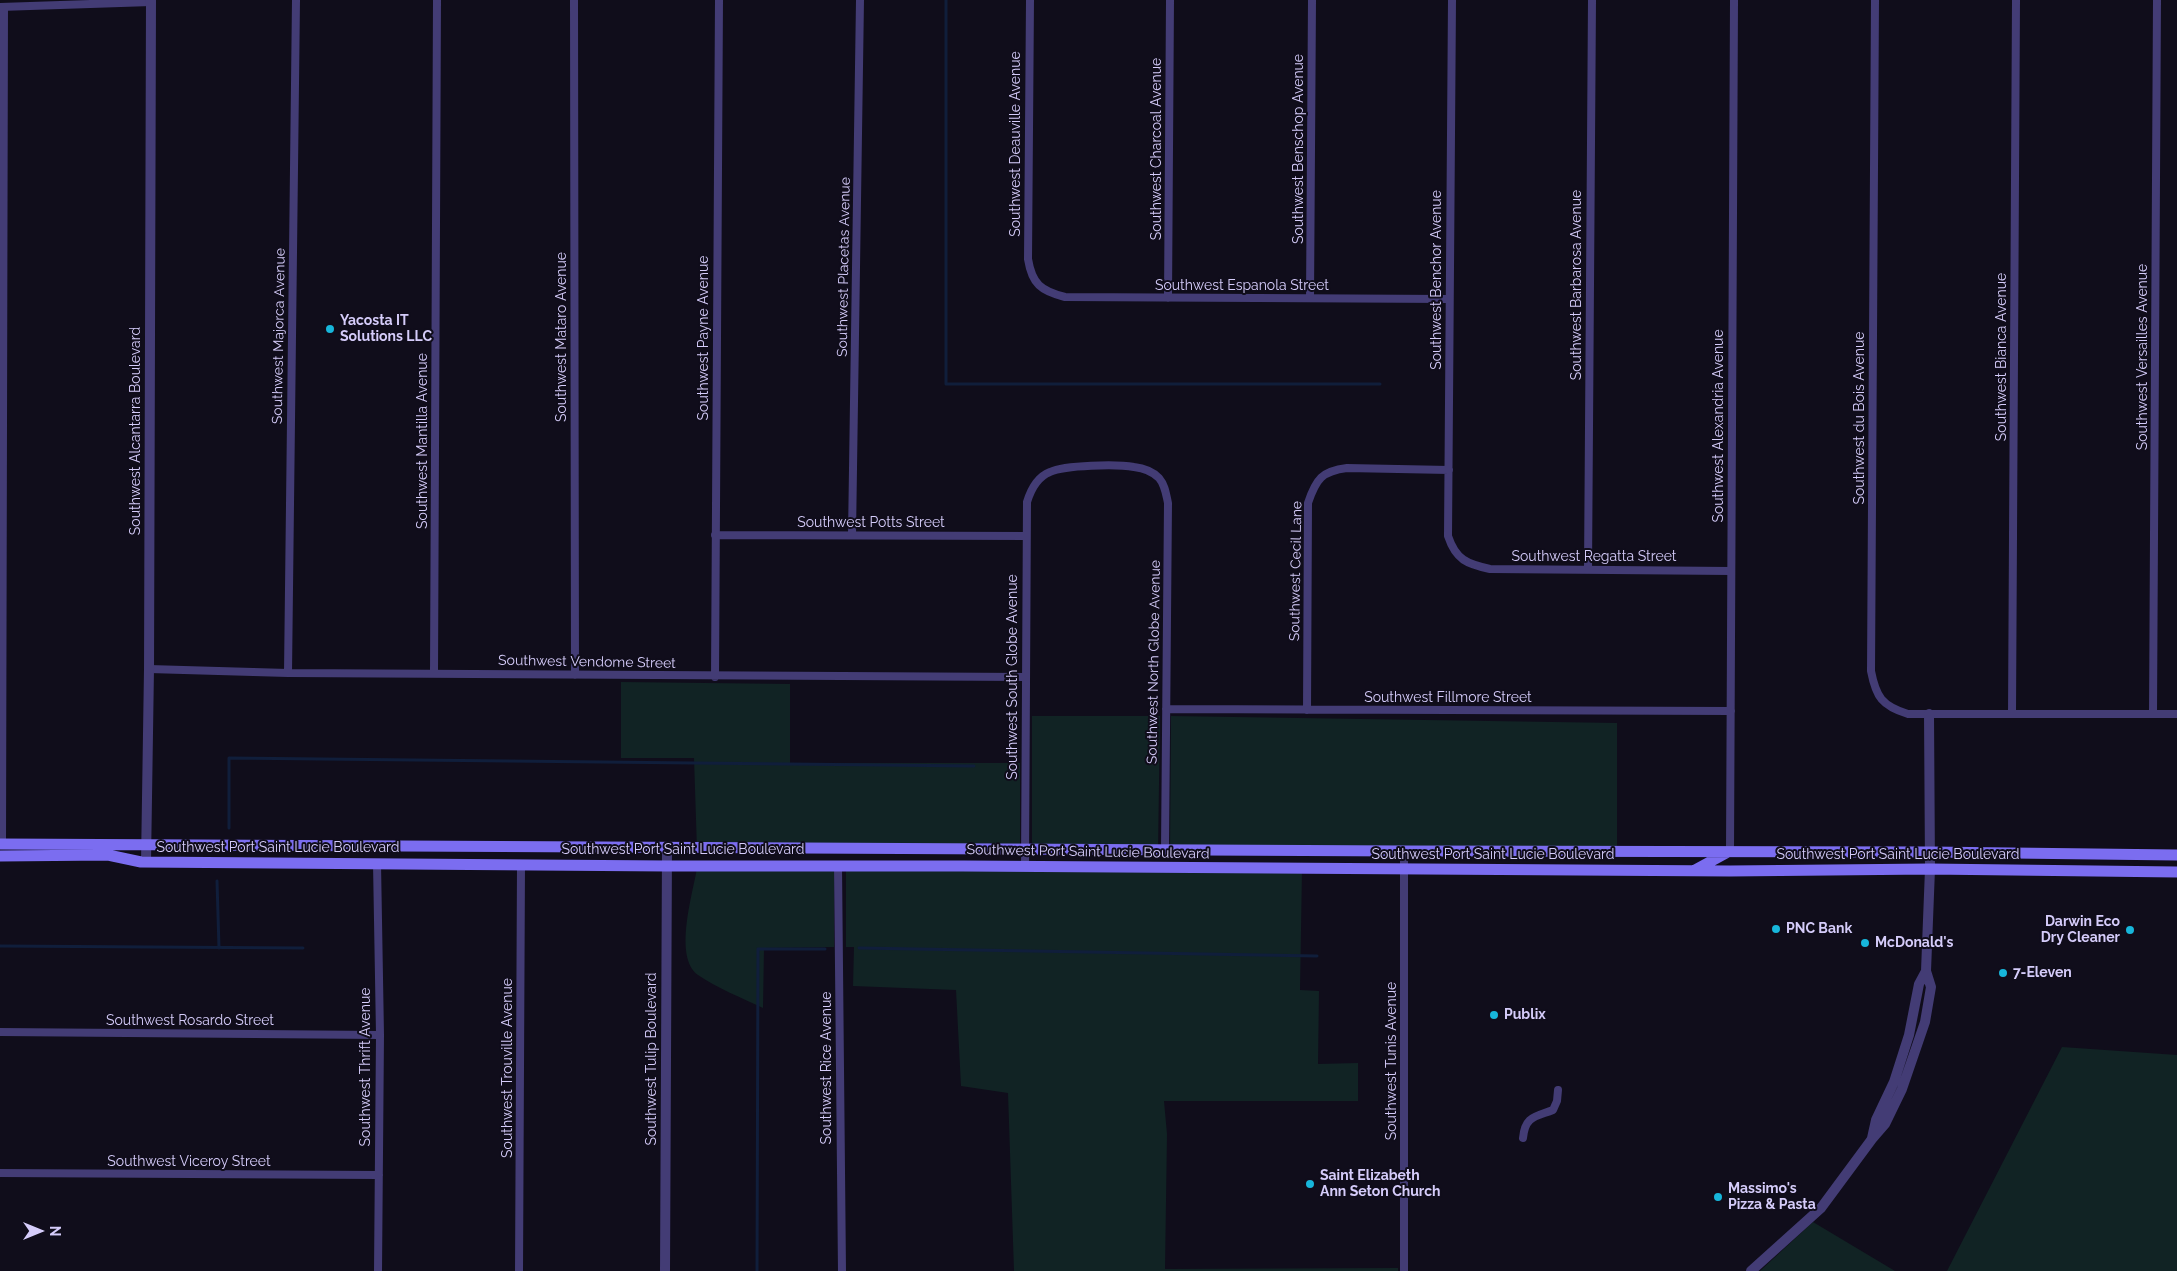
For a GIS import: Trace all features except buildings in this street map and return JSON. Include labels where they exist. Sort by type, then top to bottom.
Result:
[{"type":"main road","name":"Southwest Port Saint Lucie Boulevard","points":[[1,844],[1929,852],[2177,855]]},
{"type":"main road","points":[[1694,870],[1730,852]]},
{"type":"main road","name":"Southwest Port Saint Lucie Boulevard","points":[[0,856],[108,855],[146,862],[521,865],[1025,866],[1404,870],[1930,869],[2177,872]]},
{"type":"street","name":"Southwest Majorca Avenue","points":[[288,673],[296,0]]},
{"type":"street","name":"Southwest Mantilla Avenue","points":[[434,673],[437,0]]},
{"type":"street","name":"Southwest Mataro Avenue","points":[[574,0],[575,675]]},
{"type":"street","name":"Southwest Payne Avenue","points":[[715,677],[718,0]]},
{"type":"street","name":"Southwest Placetas Avenue","points":[[852,535],[860,0]]},
{"type":"street","name":"Southwest Deauville Avenue","points":[[1030,0],[1028,259],[1030,275],[1039,285]]},
{"type":"street","name":"Southwest Charcoal Avenue","points":[[1168,298],[1170,0]]},
{"type":"street","name":"Southwest Benschop Avenue","points":[[1310,298],[1312,0]]},
{"type":"street","name":"Southwest Benchor Avenue","points":[[1452,0],[1448,536],[1452,548],[1459,558]]},
{"type":"street","name":"Southwest Barbarosa Avenue","points":[[1588,569],[1592,0]]},
{"type":"street","name":"Southwest Alexandria Avenue","points":[[1730,852],[1734,0]]},
{"type":"street","name":"Southwest du Bois Avenue","points":[[1875,0],[1871,671],[1874,687],[1882,701],[1894,709],[1908,714],[2177,714]]},
{"type":"street","name":"Southwest Bianca Avenue","points":[[2012,714],[2016,0]]},
{"type":"street","name":"Southwest Versailles Avenue","points":[[2153,713],[2156,0]]},
{"type":"street","points":[[1,844],[2,7],[151,1]]},
{"type":"street","name":"Southwest Alcantarra Boulevard","points":[[146,862],[149,669],[151,1]]},
{"type":"street","name":"Southwest Espanola Street","points":[[1039,285],[1050,293],[1065,297],[1449,299]]},
{"type":"street","name":"Southwest North Globe Avenue","points":[[1032,488],[1041,477],[1049,472],[1065,468],[1133,467],[1147,470],[1158,478],[1165,487],[1168,503],[1165,849]]},
{"type":"street","name":"Southwest Cecil Lane","points":[[1307,710],[1308,502],[1312,488],[1321,476],[1334,470],[1347,468],[1449,470]]},
{"type":"street","name":"Southwest South Globe Avenue","points":[[1025,866],[1026,536],[1027,502],[1032,488]]},
{"type":"street","name":"Southwest Potts Street","points":[[715,535],[1026,536]]},
{"type":"street","name":"Southwest Regatta Street","points":[[1459,558],[1474,566],[1490,569],[1731,571]]},
{"type":"street","name":"Southwest Vendome Street","points":[[149,669],[288,673],[1026,678]]},
{"type":"street","name":"Southwest Fillmore Street","points":[[1166,709],[1731,711]]},
{"type":"street","points":[[1751,1271],[1821,1208],[1872,1139],[1876,1120],[1897,1073],[1909,1035],[1918,984],[1926,971],[1930,869],[1929,714]]},
{"type":"street","name":"Southwest Tulip Boulevard","points":[[665,1271],[667,848]]},
{"type":"street","name":"Southwest Tunis Avenue","points":[[1404,851],[1404,1271]]},
{"type":"street","name":"Southwest Thrift Avenue","points":[[378,863],[380,1035],[378,1271]]},
{"type":"street","name":"Southwest Trouville Avenue","points":[[519,1271],[521,865]]},
{"type":"street","name":"Southwest Rice Avenue","points":[[838,865],[842,1271]]},
{"type":"street","name":"Southwest Rosardo Street","points":[[0,1032],[380,1035]]},
{"type":"street","points":[[1523,1138],[1524,1128],[1528,1120],[1538,1114],[1553,1110],[1557,1101],[1558,1090]]},
{"type":"street","name":"Southwest Viceroy Street","points":[[0,1173],[379,1175]]},
{"type":"shaded area","points":[[621,682],[790,684],[790,763],[1020,763],[1020,852],[697,850],[694,758],[621,758]]},
{"type":"shaded area","points":[[1032,716],[1160,716],[1158,852],[1032,852]]},
{"type":"shaded area","points":[[1171,716],[1617,723],[1617,854],[1170,852]]},
{"type":"shaded area","points":[[834,862],[834,947],[764,948],[763,1008],[705,980],[691,966],[687,954],[686,940],[689,908],[697,868]]},
{"type":"shaded area","points":[[846,862],[1302,870],[1300,990],[1319,991],[1318,1064],[1358,1063],[1358,1101],[1164,1101],[1167,1134],[1165,1269],[1398,1268],[1398,1271],[1014,1271],[1008,1093],[961,1086],[956,990],[853,986],[854,947],[846,947]]},
{"type":"shaded area","points":[[2062,1047],[2177,1055],[2177,1271],[1947,1271]]},
{"type":"shaded area","points":[[1813,1222],[1895,1271],[1760,1271]]},
{"type":"waterway","points":[[946,0],[946,384],[1380,384]]},
{"type":"waterway","points":[[229,828],[229,758],[974,766]]},
{"type":"waterway","points":[[217,881],[219,948]]},
{"type":"waterway","points":[[0,946],[303,948]]},
{"type":"waterway","points":[[859,948],[1317,956]]},
{"type":"waterway","points":[[757,1271],[758,949],[825,949]]},
{"type":"place","name":"Yacosta IT Solutions LLC","points":[[330,329]]},
{"type":"place","name":"PNC Bank","points":[[1776,929]]},
{"type":"place","name":"Darwin Eco Dry Cleaner","points":[[2130,930]]},
{"type":"place","name":"McDonald's","points":[[1865,943]]},
{"type":"place","name":"7-Eleven","points":[[2003,973]]},
{"type":"place","name":"Publix","points":[[1494,1015]]},
{"type":"place","name":"Saint Elizabeth Ann Seton Church","points":[[1310,1184]]},
{"type":"place","name":"Massimo's Pizza & Pasta","points":[[1718,1197]]}]
